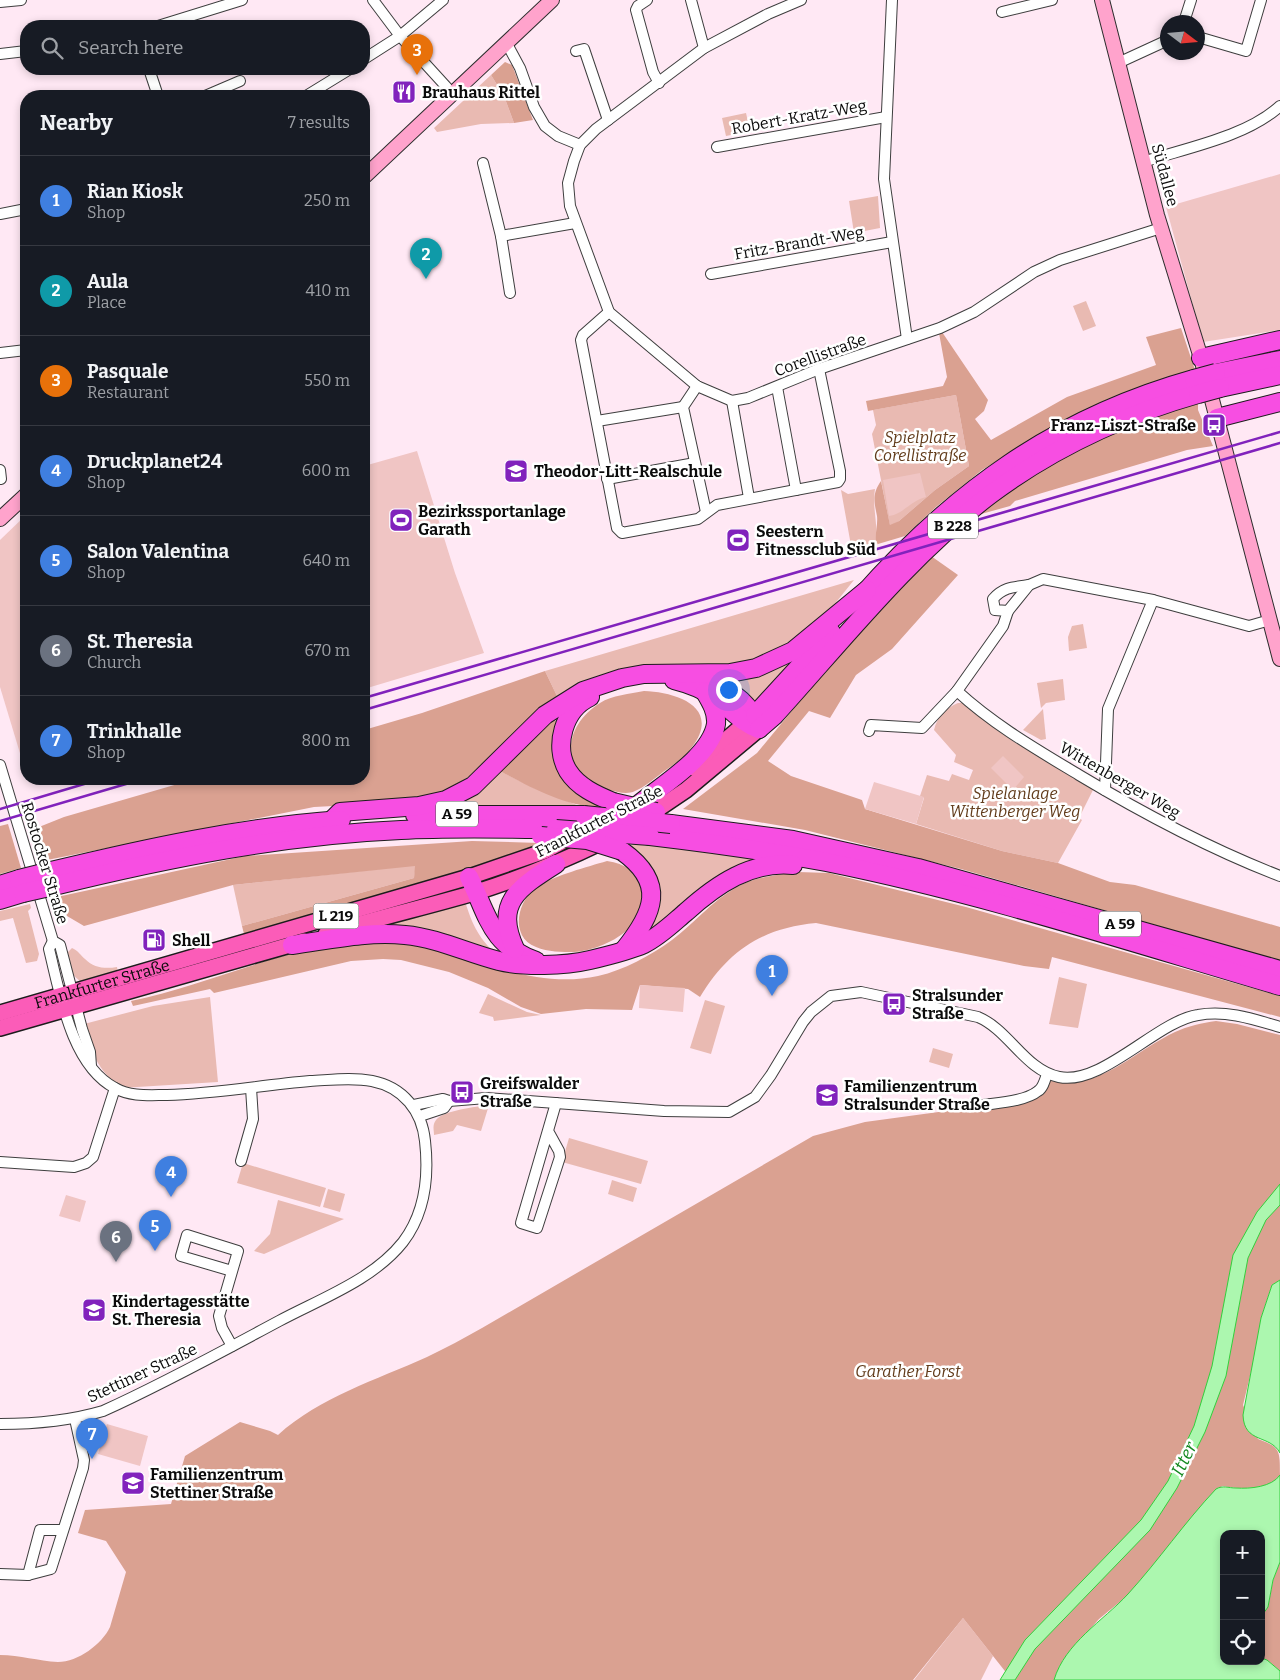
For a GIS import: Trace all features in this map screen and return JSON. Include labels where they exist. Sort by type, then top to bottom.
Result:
[{"type":"highway","points":[[1201,358],[1280,340]]},
{"type":"highway","name":"Frankfurter Straße","points":[[753,723],[867,590],[952,505],[1020,455],[1072,427],[1117,406],[1218,381],[1280,360]]},
{"type":"highway","name":"Frankfurter Straße","points":[[1218,381],[1280,375]]},
{"type":"highway","name":"Frankfurter Straße","points":[[753,723],[774,716],[898,578],[961,519],[990,495],[1028,469],[1092,434],[1196,387]]},
{"type":"highway","points":[[1217,418],[1280,402]]},
{"type":"highway","points":[[330,821],[340,812],[419,806],[446,800],[472,786],[545,714],[583,691],[622,678],[644,674],[730,673],[756,668],[792,651],[867,590]]},
{"type":"highway","points":[[694,674],[720,685],[739,698],[753,723]]},
{"type":"highway","points":[[676,820],[613,802],[583,787],[568,772],[563,761],[561,736],[567,720],[576,706],[587,698],[611,689],[645,681],[672,680],[694,685],[753,723]]},
{"type":"highway","points":[[638,805],[696,758],[711,740],[716,723],[714,708],[705,691]]},
{"type":"highway","name":"A 59","points":[[0,885],[21,886],[52,879],[159,847],[255,830],[330,821],[457,814],[584,815],[676,820],[731,824],[743,832],[793,840],[918,868],[1280,970]]},
{"type":"highway","name":"A 59","points":[[52,879],[118,870],[267,843],[400,830],[510,829],[650,836],[749,848],[879,874],[1021,911],[1280,986]]},
{"type":"highway","points":[[549,832],[587,840],[622,851],[642,869],[650,885],[651,905],[644,925],[624,950]]},
{"type":"highway","points":[[520,958],[508,933],[506,912],[517,892],[528,882],[556,864]]},
{"type":"highway","points":[[471,888],[474,919],[485,938],[502,953],[544,963],[588,961],[644,944],[665,931],[696,903],[727,880],[753,868],[773,864],[792,865],[864,879],[879,874]]},
{"type":"highway","name":"A 59","points":[[0,900],[21,886]]},
{"type":"highway","points":[[292,945],[372,934],[405,934],[438,940],[500,961],[520,958]]},
{"type":"main road","points":[[370,170],[552,0]]},
{"type":"main road","name":"Südallee","points":[[1102,0],[1143,162],[1201,358],[1280,659]]},
{"type":"main road","points":[[2,515],[20,500]]},
{"type":"main road","name":"Frankfurter Straße","points":[[0,1013],[69,1001],[292,945],[471,888],[638,805],[667,788],[753,723]]},
{"type":"main road","name":"Frankfurter Straße","points":[[0,1028],[69,1001],[556,864],[623,832],[686,790],[753,723]]},
{"type":"street","points":[[0,2],[21,0]]},
{"type":"street","points":[[177,20],[242,0]]},
{"type":"street","points":[[373,0],[400,36],[452,92]]},
{"type":"street","points":[[370,55],[400,36],[442,0]]},
{"type":"street","points":[[647,0],[636,10],[653,72],[659,83]]},
{"type":"street","points":[[691,0],[704,48]]},
{"type":"street","points":[[749,498],[732,401],[697,386],[609,312],[575,223],[570,206],[568,183],[580,145],[608,120],[704,48],[768,14],[801,0]]},
{"type":"street","points":[[892,0],[884,179],[907,340],[966,316],[1034,272],[1051,264],[1161,228]]},
{"type":"street","points":[[1002,12],[1052,0]]},
{"type":"street","points":[[1186,15],[1191,0]]},
{"type":"street","points":[[1205,39],[1246,51],[1261,0]]},
{"type":"street","points":[[506,42],[520,68],[534,107],[546,126],[558,136],[580,145]]},
{"type":"street","points":[[1118,63],[1160,44]]},
{"type":"street","points":[[576,51],[584,49],[608,120]]},
{"type":"street","points":[[0,54],[20,52]]},
{"type":"street","points":[[152,75],[156,90]]},
{"type":"street","points":[[316,90],[340,75]]},
{"type":"street","points":[[219,90],[240,81]]},
{"type":"street","points":[[1143,162],[1237,132],[1254,124],[1280,106]]},
{"type":"street","name":"Robert-Kratz-Weg","points":[[717,147],[886,117]]},
{"type":"street","points":[[483,163],[501,236],[510,292]]},
{"type":"street","points":[[0,214],[20,210]]},
{"type":"street","points":[[501,236],[575,223]]},
{"type":"street","name":"Fritz-Brandt-Weg","points":[[711,274],[892,242]]},
{"type":"street","points":[[609,312],[583,335],[581,340],[617,528],[622,533],[698,519],[717,505],[838,482],[840,479],[819,369]]},
{"type":"street","name":"Corellistraße","points":[[732,401],[777,387],[819,369],[907,340]]},
{"type":"street","points":[[0,352],[20,350]]},
{"type":"street","points":[[697,386],[683,408],[706,512]]},
{"type":"street","points":[[777,387],[796,490]]},
{"type":"street","points":[[597,421],[683,408]]},
{"type":"street","points":[[607,478],[695,463]]},
{"type":"street","points":[[1008,611],[995,610],[993,599],[998,592],[1006,588],[1029,585],[1043,579],[1153,600],[1250,626],[1270,620]]},
{"type":"street","points":[[869,731],[871,725],[922,728],[957,691],[1003,626],[1008,611],[1029,585]]},
{"type":"street","points":[[1105,790],[1108,709],[1153,600]]},
{"type":"street","name":"Wittenberger Weg","points":[[957,691],[985,716],[1105,790],[1195,840],[1280,876]]},
{"type":"street","name":"Rostocker Straße","points":[[0,765],[53,941],[60,945],[69,1001],[90,1052],[91,1066],[98,1074],[115,1088],[145,1095],[251,1088],[343,1079],[367,1080],[388,1086],[414,1106],[420,1116]]},
{"type":"street","points":[[414,1106],[443,1099],[449,1101],[486,1098],[664,1111],[729,1112],[739,1108],[754,1097],[811,1012],[831,996],[851,992],[874,994],[978,1017],[992,1024],[1047,1074],[1067,1078],[1093,1071],[1137,1048],[1162,1030],[1198,1015],[1233,1015],[1280,1027]]},
{"type":"street","points":[[977,1106],[1013,1100],[1036,1093],[1042,1087],[1047,1074]]},
{"type":"street","points":[[0,1162],[74,1167],[86,1163],[93,1157],[115,1088]]},
{"type":"street","points":[[241,1161],[253,1119],[251,1088]]},
{"type":"street","points":[[420,1116],[444,1108],[449,1101]]},
{"type":"street","points":[[548,1131],[559,1151],[560,1157],[537,1228],[521,1223],[556,1103]]},
{"type":"street","name":"Stettiner Straße","points":[[0,1424],[44,1423],[75,1419],[103,1411],[232,1346],[361,1277],[378,1265],[400,1245],[415,1223],[425,1189],[426,1156],[420,1116]]},
{"type":"street","points":[[232,1271],[181,1256],[187,1235],[238,1251],[219,1322],[232,1346]]},
{"type":"street","points":[[0,1574],[28,1575],[50,1569],[83,1468],[84,1460],[75,1419]]},
{"type":"street","points":[[28,1575],[40,1530],[63,1530]]},
{"type":"green space","points":[[505,62],[512,65],[533,120],[514,123],[504,96],[491,75]]},
{"type":"green space","points":[[491,75],[504,96],[514,123],[481,124],[437,132],[434,128]]},
{"type":"green space","points":[[746,113],[750,131],[726,136],[722,118]]},
{"type":"green space","points":[[878,196],[880,228],[854,233],[849,201]]},
{"type":"green space","points":[[1086,301],[1096,326],[1083,331],[1073,306]]},
{"type":"green space","points":[[1181,328],[1196,373],[1028,442],[982,470],[936,507],[905,536],[878,544],[876,541],[877,519],[874,498],[881,481],[890,525],[899,521],[935,490],[969,466],[956,395],[868,411],[866,401],[943,386],[947,377],[939,333],[942,332],[988,400],[984,411],[975,419],[991,440],[1067,397],[1156,365],[1146,337]]},
{"type":"green space","name":"Spielplatz Corellistraße","points":[[956,395],[969,466],[890,526],[872,434],[876,425],[873,410]]},
{"type":"green space","points":[[1198,402],[1198,410],[1213,446],[1187,450],[1015,501],[1010,506],[974,516],[1025,477],[1130,423]]},
{"type":"green space","points":[[875,489],[876,541],[878,544],[852,551],[841,490],[848,494]]},
{"type":"green space","points":[[931,556],[958,575],[892,649],[856,675],[830,718],[809,711],[768,761],[791,776],[862,800],[865,809],[1002,851],[1058,863],[1110,882],[1135,885],[1280,927],[1280,961],[961,869],[805,830],[683,809],[757,753],[823,673]]},
{"type":"green space","points":[[854,580],[825,616],[789,644],[755,661],[729,667],[647,665],[620,670],[557,696],[545,671]]},
{"type":"green space","points":[[1083,624],[1087,648],[1069,651],[1068,637],[1072,626]]},
{"type":"green space","points":[[816,637],[754,709],[723,684]]},
{"type":"green space","points":[[545,671],[557,696],[540,707],[493,758],[467,778],[440,793],[392,803],[314,807],[47,860],[34,829],[64,817],[174,785],[370,785],[370,728],[422,713]]},
{"type":"green space","points":[[1063,679],[1065,700],[1046,703],[1041,708],[1037,683]]},
{"type":"green space","points":[[644,691],[669,695],[691,704],[698,712],[702,722],[700,733],[689,751],[639,789],[629,793],[622,793],[593,783],[581,774],[574,763],[571,751],[572,738],[578,725],[587,713],[605,700]]},
{"type":"green space","name":"Spielanlage Wittenberger Weg","points":[[958,703],[962,703],[1013,741],[1094,788],[1079,818],[1082,820],[1058,863],[1002,851],[916,824],[924,798],[920,796],[927,775],[949,781],[952,774],[969,780],[973,770],[954,762],[956,755],[934,730],[937,721],[943,714]]},
{"type":"green space","points":[[1043,709],[1046,739],[1041,740],[1023,730]]},
{"type":"green space","points":[[552,719],[558,722],[554,737],[554,749],[557,759],[569,776],[598,802],[598,807],[585,806],[560,799],[535,789],[500,771]]},
{"type":"green space","points":[[500,771],[534,788],[582,807],[445,806]]},
{"type":"green space","points":[[8,824],[21,868],[0,874],[0,826]]},
{"type":"green space","points":[[472,841],[540,843],[475,872],[245,938],[242,926],[414,878],[415,866],[233,885],[84,926],[67,916],[57,897],[245,856]]},
{"type":"green space","points":[[634,843],[768,861],[630,946],[649,930],[655,916],[627,849]]},
{"type":"green space","points":[[607,861],[620,864],[629,870],[637,877],[641,886],[641,907],[629,928],[611,941],[581,951],[550,951],[527,942],[519,926],[519,917],[525,899],[531,892],[554,878]]},
{"type":"green space","points":[[416,865],[414,878],[242,926],[233,885]]},
{"type":"green space","points":[[798,872],[829,873],[966,907],[1280,996],[1280,1017],[1052,957],[1049,969],[1024,966],[816,923],[779,930],[763,936],[748,945],[722,967],[700,997],[688,989],[640,985],[632,1010],[586,1009],[541,1014],[521,1007],[488,988],[449,972],[401,960],[383,959],[351,961],[214,993],[210,989],[133,1006],[131,1001],[164,993],[293,954],[358,942],[391,942],[417,945],[544,978],[571,979],[598,976],[627,966],[655,952],[681,933],[733,889],[763,877]]},
{"type":"green space","points":[[465,901],[477,932],[498,956],[351,934]]},
{"type":"green space","points":[[30,904],[31,908],[28,911],[39,954],[37,961],[26,963],[13,918],[0,921],[0,911]]},
{"type":"green space","points":[[72,948],[88,962],[96,966],[104,968],[117,967],[118,973],[81,982],[73,975],[66,954]]},
{"type":"green space","points":[[1059,977],[1087,984],[1078,1028],[1049,1024]]},
{"type":"green space","points":[[488,994],[527,1012],[541,1015],[494,1021],[493,1017],[479,1013]]},
{"type":"green space","points":[[210,997],[218,1082],[121,1088],[106,1075],[96,1060],[84,1024],[153,1006]]},
{"type":"green space","points":[[705,1000],[725,1006],[711,1054],[690,1048]]},
{"type":"green space","name":"Garather Forst","points":[[1216,1021],[1237,1024],[1280,1035],[1280,1280],[1272,1285],[1261,1318],[1257,1347],[1243,1405],[1258,1439],[1275,1447],[1280,1460],[1280,1475],[1269,1484],[1253,1488],[1222,1486],[1127,1596],[1099,1619],[1063,1660],[1054,1680],[1012,1680],[963,1618],[913,1680],[0,1680],[0,1655],[58,1662],[66,1661],[81,1655],[95,1646],[110,1627],[126,1572],[106,1541],[78,1533],[85,1510],[171,1504],[185,1456],[240,1422],[278,1435],[312,1410],[349,1390],[427,1357],[482,1328],[813,1136],[865,1122],[1012,1102],[1048,1080],[1066,1083],[1098,1076],[1175,1032],[1195,1025]]},
{"type":"green space","points":[[933,1048],[953,1054],[949,1068],[929,1062]]},
{"type":"green space","points":[[489,1105],[481,1131],[457,1125],[453,1131],[434,1135],[434,1124],[440,1117],[461,1110]]},
{"type":"green space","points":[[569,1138],[648,1161],[641,1184],[562,1162]]},
{"type":"green space","points":[[243,1163],[326,1188],[320,1207],[237,1183]]},
{"type":"green space","points":[[612,1180],[637,1188],[633,1202],[608,1194]]},
{"type":"green space","points":[[328,1189],[345,1194],[340,1212],[323,1207]]},
{"type":"green space","points":[[278,1200],[344,1219],[264,1254],[254,1251],[270,1234]]},
{"type":"green space","points":[[1280,1562],[1280,1671],[1265,1659],[1265,1611],[1268,1607],[1273,1580]]},
{"type":"green space","points":[[963,1618],[993,1656],[981,1680],[914,1680]]},
{"type":"shaded area","points":[[1280,174],[1280,330],[1203,342],[1166,207]]},
{"type":"shaded area","name":"Bezirkssportanlage Garath","points":[[417,451],[455,573],[484,653],[370,687],[370,464]]},
{"type":"shaded area","points":[[920,473],[926,497],[916,501],[899,513],[889,516],[883,480]]},
{"type":"shaded area","points":[[20,521],[20,753],[0,687],[0,540]]},
{"type":"shaded area","points":[[1003,756],[1024,777],[1013,790],[991,768]]},
{"type":"shaded area","points":[[874,782],[924,797],[916,824],[865,809]]},
{"type":"shaded area","points":[[640,985],[685,988],[683,1012],[639,1008]]},
{"type":"shaded area","points":[[66,1195],[86,1201],[80,1222],[59,1216]]},
{"type":"shaded area","points":[[107,1424],[148,1436],[140,1466],[98,1454]]},
{"type":"water","name":"Itter","points":[[1280,1184],[1280,1205],[1266,1220],[1248,1258],[1226,1376],[1205,1432],[1177,1488],[1150,1530],[1035,1649],[1015,1680],[1000,1680],[1025,1640],[1141,1520],[1168,1481],[1194,1426],[1212,1366],[1233,1255],[1257,1212]]},
{"type":"water","points":[[1280,1280],[1280,1453],[1276,1447],[1253,1435],[1248,1430],[1244,1424],[1243,1415],[1261,1318],[1272,1285]]},
{"type":"water","points":[[1280,1475],[1280,1562],[1273,1580],[1268,1607],[1265,1611],[1265,1530],[1220,1530],[1220,1665],[1265,1665],[1265,1659],[1280,1671],[1280,1680],[1054,1680],[1059,1667],[1076,1644],[1128,1594],[1216,1489],[1266,1485]]},
{"type":"railway","points":[[370,696],[1280,432]]},
{"type":"railway","points":[[370,708],[1280,443]]},
{"type":"railway","points":[[0,809],[81,785]]},
{"type":"railway","points":[[0,821],[123,785]]},
{"type":"place","name":"Pasquale","points":[[417,75]]},
{"type":"place","name":"Brauhaus Rittel","points":[[404,92]]},
{"type":"place","name":"Aula","points":[[426,279]]},
{"type":"place","name":"Franz-Liszt-Straße","points":[[1214,425]]},
{"type":"place","name":"Theodor-Litt-Realschule","points":[[516,471]]},
{"type":"place","name":"Bezirkssportanlage Garath","points":[[401,520]]},
{"type":"place","name":"Seestern Fitnessclub Süd","points":[[738,540]]},
{"type":"place","name":"Shell","points":[[154,940]]},
{"type":"place","name":"Rian Kiosk","points":[[772,996]]},
{"type":"place","name":"Stralsunder Straße","points":[[894,1004]]},
{"type":"place","name":"Greifswalder Straße","points":[[462,1092]]},
{"type":"place","name":"Familienzentrum Stralsunder Straße","points":[[827,1095]]},
{"type":"place","name":"Druckplanet24","points":[[171,1197]]},
{"type":"place","name":"Salon Valentina","points":[[155,1251]]},
{"type":"place","name":"St. Theresia","points":[[116,1262]]},
{"type":"place","name":"Kindertagesstätte St. Theresia","points":[[94,1310]]},
{"type":"place","name":"Trinkhalle","points":[[92,1459]]},
{"type":"place","name":"Familienzentrum Stettiner Straße","points":[[133,1483]]}]
